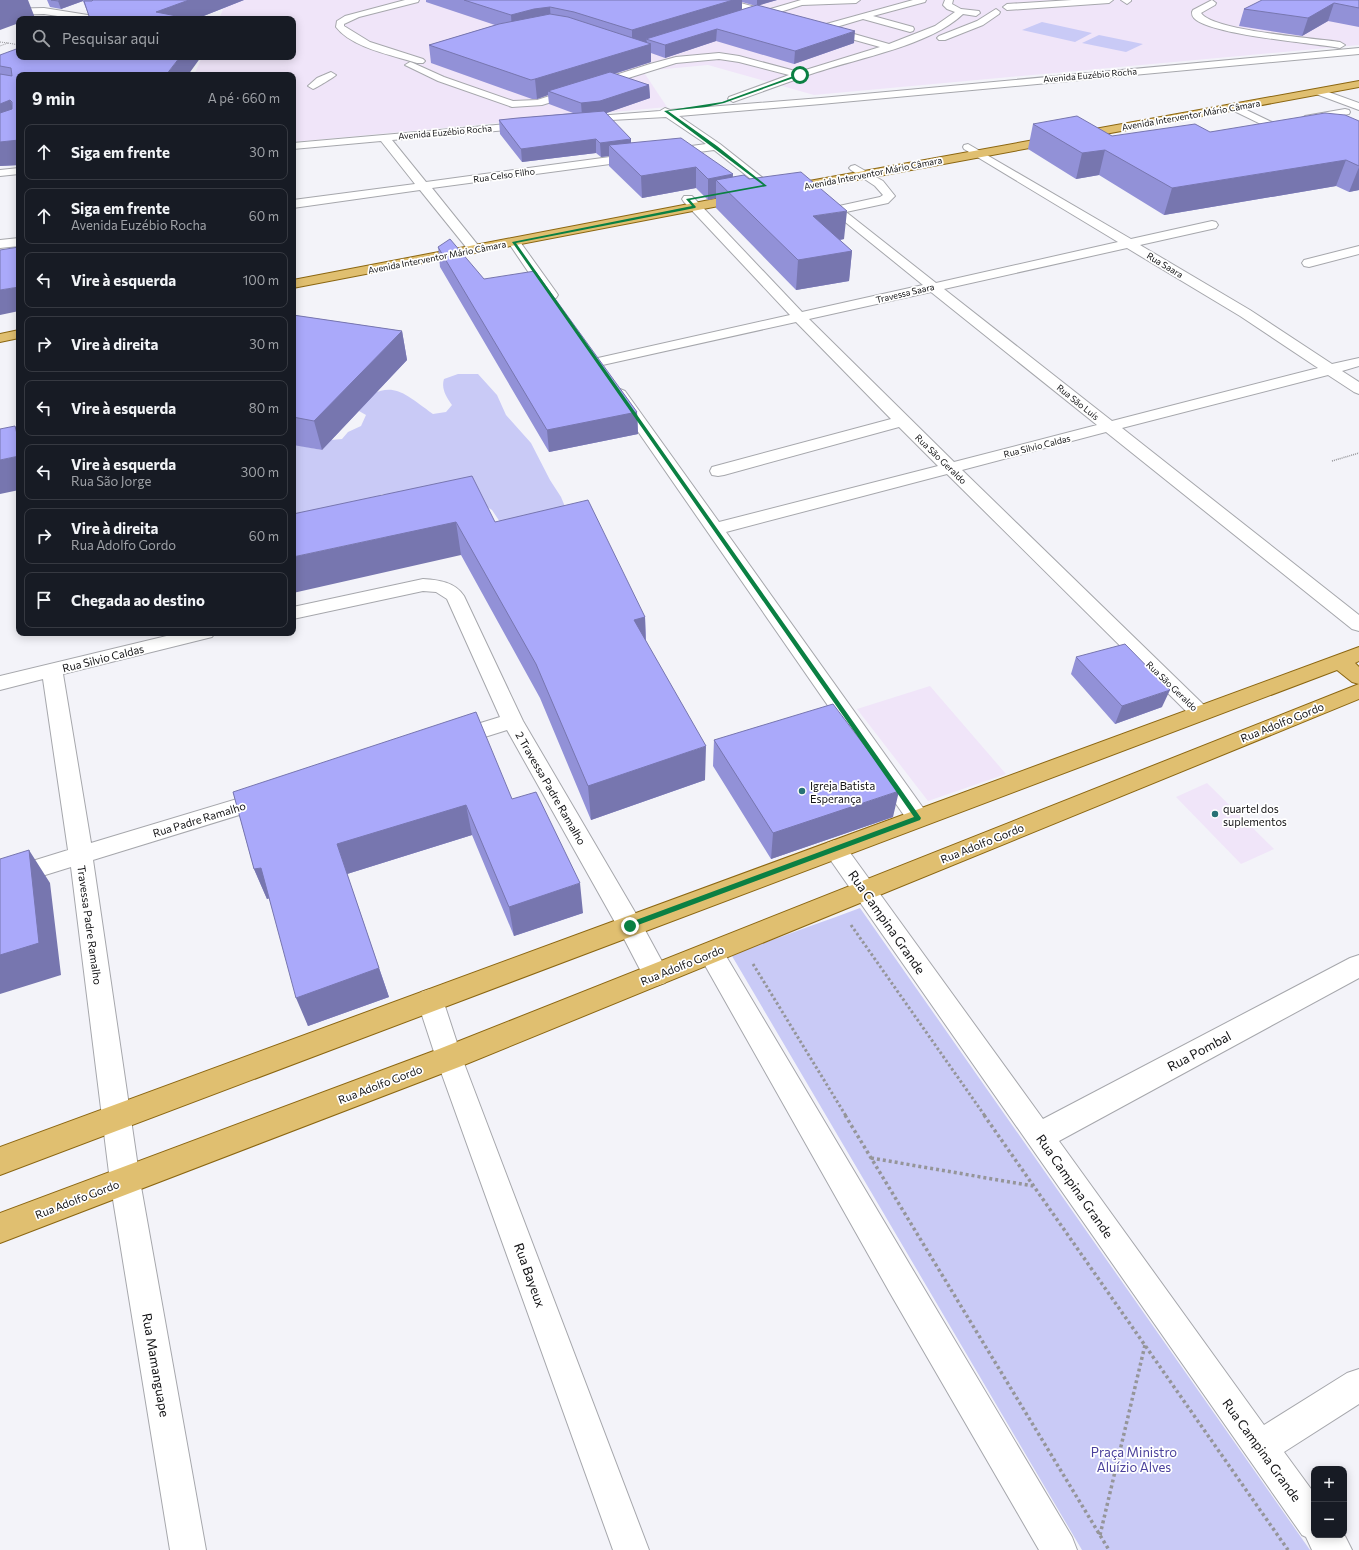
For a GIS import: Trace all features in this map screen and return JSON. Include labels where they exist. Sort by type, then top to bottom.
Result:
[{"type":"main road","name":"Avenida Interventor Mário Câmara","points":[[296,274],[471,245],[1359,78]]},
{"type":"main road","name":"Avenida Interventor Mário Câmara","points":[[1130,122],[1234,107],[1359,84]]},
{"type":"main road","name":"Avenida Interventor Mário Câmara","points":[[296,283],[471,245],[514,242],[691,203]]},
{"type":"main road","points":[[0,328],[16,325]]},
{"type":"main road","points":[[0,338],[16,335]]},
{"type":"main road","points":[[0,1160],[1349,657],[1359,678]]},
{"type":"main road","name":"Rua Adolfo Gordo","points":[[0,1228],[449,1058],[1359,691]]},
{"type":"street","points":[[415,0],[356,15],[340,23],[340,27],[361,41],[423,60],[410,65],[431,75],[512,104],[538,103],[666,62],[719,56]]},
{"type":"street","points":[[718,0],[787,18]]},
{"type":"street","points":[[746,16],[801,3],[856,0]]},
{"type":"street","points":[[905,50],[819,27],[922,0]]},
{"type":"street","points":[[949,0],[947,4],[949,7],[962,11],[985,13],[996,12],[1006,9],[1007,7],[1109,0]]},
{"type":"street","points":[[999,0],[1004,2],[1007,7]]},
{"type":"street","points":[[1212,3],[1196,12],[1197,16],[1209,22],[1234,29],[1335,44],[1359,52]]},
{"type":"street","points":[[0,8],[52,4]]},
{"type":"street","points":[[763,89],[947,25],[958,17],[962,11]]},
{"type":"street","points":[[0,12],[49,12],[75,16]]},
{"type":"street","points":[[855,67],[930,42],[980,23],[996,12]]},
{"type":"street","points":[[864,16],[910,29]]},
{"type":"street","points":[[696,49],[719,56],[739,59],[800,75],[810,83]]},
{"type":"street","name":"Avenida Euzébio Rocha","points":[[593,120],[668,112],[821,101],[1359,52]]},
{"type":"street","points":[[653,58],[666,62]]},
{"type":"street","points":[[313,86],[320,80],[331,75]]},
{"type":"street","name":"Avenida Euzébio Rocha","points":[[668,112],[715,105],[763,89],[821,101]]},
{"type":"street","points":[[1320,92],[1359,106]]},
{"type":"street","points":[[754,105],[780,93]]},
{"type":"street","points":[[451,132],[500,116],[529,104]]},
{"type":"street","points":[[1234,107],[1286,131],[1303,133]]},
{"type":"street","points":[[668,112],[716,146],[770,188]]},
{"type":"street","points":[[1270,124],[1345,112]]},
{"type":"street","name":"Avenida Euzébio Rocha","points":[[296,146],[543,124]]},
{"type":"street","points":[[384,138],[471,245]]},
{"type":"street","name":"Rua Celso Filho","points":[[296,204],[716,146]]},
{"type":"street","name":"Rua Saara","points":[[974,150],[1245,313],[1359,389]]},
{"type":"street","points":[[0,173],[16,171]]},
{"type":"street","points":[[837,210],[884,200],[890,196],[883,187],[860,171]]},
{"type":"street","name":"Rua São Luís","points":[[802,182],[1359,625]]},
{"type":"street","name":"Rua São Geraldo","points":[[691,203],[799,317],[902,421],[1200,713]]},
{"type":"street","name":"Travessa Saara","points":[[715,529],[602,367],[799,317],[1212,225]]},
{"type":"street","points":[[0,244],[16,242]]},
{"type":"street","points":[[514,242],[558,305]]},
{"type":"street","points":[[1309,263],[1359,250]]},
{"type":"street","name":"Rua Silvio Caldas","points":[[715,529],[1359,362]]},
{"type":"street","points":[[718,471],[902,421]]},
{"type":"street","points":[[715,529],[918,818]]},
{"type":"street","name":"2 Travessa Padre Ramalho","points":[[296,612],[423,585],[440,586],[454,596],[512,721],[630,926],[656,975]]},
{"type":"street","name":"Rua Silvio Caldas","points":[[0,683],[194,636]]},
{"type":"street","name":"Travessa Padre Ramalho","points":[[52,670],[81,856],[125,1181]]},
{"type":"street","points":[[436,744],[512,721]]},
{"type":"street","name":"Rua Padre Ramalho","points":[[0,880],[285,792]]},
{"type":"street","name":"Rua Campina Grande","points":[[835,849],[1311,1518]]},
{"type":"street","points":[[711,953],[901,1282],[1059,1550]]},
{"type":"street","name":"Rua Pombal","points":[[1040,1136],[1359,966]]},
{"type":"street","name":"Rua Bayeux","points":[[430,1000],[449,1058],[632,1550]]},
{"type":"street","name":"Rua Mamanguape","points":[[125,1181],[188,1550]]},
{"type":"street","points":[[1260,1447],[1359,1385]]},
{"type":"street","points":[[1325,1538],[1334,1550]]},
{"type":"path","points":[[0,42],[16,44]]},
{"type":"path","points":[[0,46],[8,43]]},
{"type":"path","points":[[1332,461],[1359,453]]},
{"type":"path","points":[[849,922],[1288,1550]]},
{"type":"path","points":[[750,960],[1109,1550]]},
{"type":"path","points":[[871,1158],[1033,1186]]},
{"type":"path","points":[[1100,1535],[1145,1345]]},
{"type":"shaded area","points":[[227,0],[1359,0],[1359,45],[814,95],[708,65],[643,71],[667,107],[296,142],[296,72],[195,72],[201,60],[296,60],[296,16],[220,16]]},
{"type":"shaded area","points":[[930,686],[1006,774],[928,801],[857,709]]},
{"type":"shaded area","name":"quartel dos suplementos","points":[[1207,783],[1274,849],[1241,864],[1176,797]]},
{"type":"green space","points":[[1042,22],[1092,33],[1075,42],[1022,30]]},
{"type":"green space","points":[[1099,35],[1143,44],[1126,52],[1082,43]]},
{"type":"green space","points":[[458,374],[478,374],[497,395],[506,415],[531,443],[550,480],[561,497],[571,521],[500,522],[492,510],[484,505],[408,495],[382,494],[347,516],[296,541],[296,446],[322,450],[331,440],[342,439],[348,432],[361,426],[366,415],[352,407],[376,392],[394,390],[411,398],[433,414],[446,412],[452,405],[443,386],[444,379]]},
{"type":"green space","name":"Praça Ministro Aluízio Alves","points":[[860,908],[1310,1550],[1082,1550],[732,956]]},
{"type":"building","points":[[189,0],[156,12],[177,16],[89,16],[84,1]]},
{"type":"building","points":[[464,0],[733,0],[632,30],[574,12],[550,7],[534,9],[511,15]]},
{"type":"building","points":[[1262,0],[1359,0],[1359,8],[1334,3],[1308,18],[1244,9]]},
{"type":"building","points":[[757,5],[855,31],[795,51],[717,29],[665,45],[646,39]]},
{"type":"building","points":[[550,14],[568,17],[651,44],[531,80],[429,45],[499,24]]},
{"type":"building","points":[[16,49],[16,60],[178,60],[168,72],[16,72],[16,140],[0,142],[0,113],[12,109],[12,102],[10,100],[0,104],[0,74],[12,76],[11,68],[0,66],[0,55]]},
{"type":"building","points":[[610,72],[649,85],[600,101],[581,103],[548,91]]},
{"type":"building","points":[[604,111],[631,139],[600,143],[596,139],[521,149],[499,120],[518,118]]},
{"type":"building","points":[[1325,113],[1345,115],[1359,121],[1359,166],[1346,160],[1172,188],[1105,150],[1082,153],[1033,124],[1077,116],[1112,136],[1195,124],[1210,132]]},
{"type":"building","points":[[681,138],[733,174],[708,179],[696,167],[641,176],[609,145]]},
{"type":"building","points":[[801,172],[847,211],[813,216],[852,251],[798,260],[716,180],[744,175],[749,179]]},
{"type":"building","points":[[450,239],[484,279],[535,271],[637,412],[547,430],[438,247]]},
{"type":"building","points":[[16,247],[16,287],[0,290],[0,250]]},
{"type":"building","points":[[296,315],[402,331],[314,421],[296,418]]},
{"type":"building","points":[[15,426],[16,457],[0,460],[0,429]]},
{"type":"building","points":[[472,476],[495,522],[588,500],[645,617],[634,620],[706,746],[588,786],[536,664],[456,522],[296,556],[296,513]]},
{"type":"building","points":[[1125,644],[1170,690],[1122,706],[1076,657]]},
{"type":"building","name":"Igreja Batista Esperança","points":[[833,704],[899,791],[773,833],[714,740]]},
{"type":"building","points":[[476,712],[512,799],[536,792],[580,883],[509,907],[466,805],[337,844],[379,968],[296,998],[261,868],[254,869],[233,792]]},
{"type":"building","points":[[29,850],[39,943],[0,955],[0,859]]},
{"type":"place","name":"Igreja Batista Esperança","points":[[802,791]]},
{"type":"place","name":"quartel dos suplementos","points":[[1215,814]]},
{"type":"route","points":[[630,926],[918,818],[514,242],[695,207],[688,199],[766,185],[716,146],[665,111],[706,106],[723,102],[800,75]]}]
